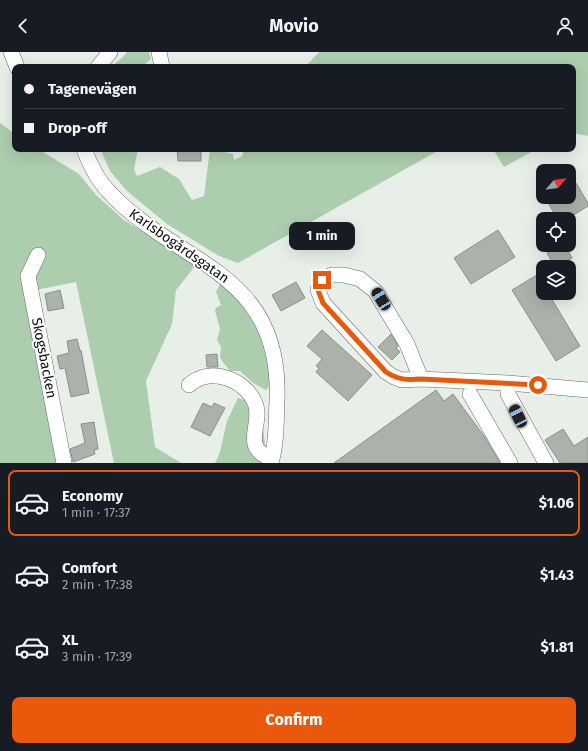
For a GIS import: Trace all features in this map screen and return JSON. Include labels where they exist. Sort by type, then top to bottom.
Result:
[{"type":"street","points":[[11,52],[16,64]]},
{"type":"street","points":[[100,64],[110,52]]},
{"type":"street","points":[[159,52],[161,64]]},
{"type":"street","name":"Karlsbogårdsgatan","points":[[85,152],[92,169],[109,192],[144,222],[224,276],[244,295],[257,314],[268,335],[274,353],[278,381],[276,442],[271,461]]},
{"type":"street","name":"Skogsbacken","points":[[38,256],[28,276],[64,463]]},
{"type":"street","points":[[421,379],[407,344],[375,290],[360,279],[344,275],[332,275],[322,280],[318,290],[323,303],[386,372],[394,378],[402,380],[421,379],[508,383],[588,390]]},
{"type":"street","points":[[189,385],[195,380],[206,376],[222,376],[251,395],[256,405],[255,443],[260,453],[271,461]]},
{"type":"street","points":[[508,383],[508,394],[546,463]]},
{"type":"street","points":[[470,394],[510,463]]},
{"type":"green space","points":[[127,52],[149,52],[151,59],[146,64],[115,64]]},
{"type":"green space","points":[[319,52],[588,52],[588,136],[576,134],[576,64],[308,64]]},
{"type":"green space","points":[[0,123],[12,132],[12,152],[43,152],[79,174],[96,195],[124,220],[196,265],[176,290],[172,324],[146,381],[155,447],[181,463],[114,463],[76,282],[36,290],[68,463],[0,463]]},
{"type":"green space","points":[[137,152],[134,169],[137,176],[160,167],[179,179],[192,200],[204,196],[210,152],[225,152],[233,154],[234,160],[242,156],[243,152],[436,152],[238,263],[219,256],[167,224],[127,191],[110,171],[102,153]]},
{"type":"green space","points":[[495,152],[532,152],[504,167]]},
{"type":"green space","points":[[220,284],[232,291],[268,343],[271,384],[266,390],[253,383],[240,371],[230,371],[220,358],[221,347],[217,340],[220,329],[215,311],[216,308],[221,305],[216,292]]},
{"type":"green space","points":[[238,398],[260,405],[266,452],[262,463],[215,463],[220,452],[227,421]]},
{"type":"building","points":[[177,152],[201,152],[201,161],[178,161]]},
{"type":"building","points":[[576,183],[588,203],[588,206],[576,213],[576,212],[554,212],[549,204],[576,204]]},
{"type":"building","points":[[498,230],[515,257],[471,284],[454,258]]},
{"type":"building","points":[[569,252],[572,258],[568,260],[551,260],[547,253]]},
{"type":"building","points":[[536,276],[536,300],[552,300],[580,346],[556,361],[512,290]]},
{"type":"building","points":[[296,282],[305,298],[281,311],[272,295]]},
{"type":"building","points":[[60,290],[64,308],[48,311],[45,294]]},
{"type":"building","points":[[322,330],[372,375],[348,401],[316,372],[319,368],[316,366],[322,359],[307,346]]},
{"type":"building","points":[[391,334],[398,346],[396,348],[400,352],[392,360],[378,347]]},
{"type":"building","points":[[77,339],[80,351],[81,350],[89,393],[71,397],[65,368],[60,369],[57,356],[69,353],[67,341]]},
{"type":"building","points":[[217,354],[218,367],[207,367],[206,355]]},
{"type":"building","points":[[436,390],[444,401],[453,394],[484,436],[500,463],[334,463]]},
{"type":"building","points":[[203,403],[212,407],[214,403],[225,408],[210,436],[191,427]]},
{"type":"building","points":[[94,422],[98,449],[94,450],[95,454],[73,462],[70,449],[85,443],[81,424]]},
{"type":"building","points":[[563,429],[574,446],[588,437],[588,463],[560,463],[545,440]]},
{"type":"route","points":[[322,280],[318,290],[323,303],[386,372],[394,378],[402,380],[421,379],[538,385]]}]
